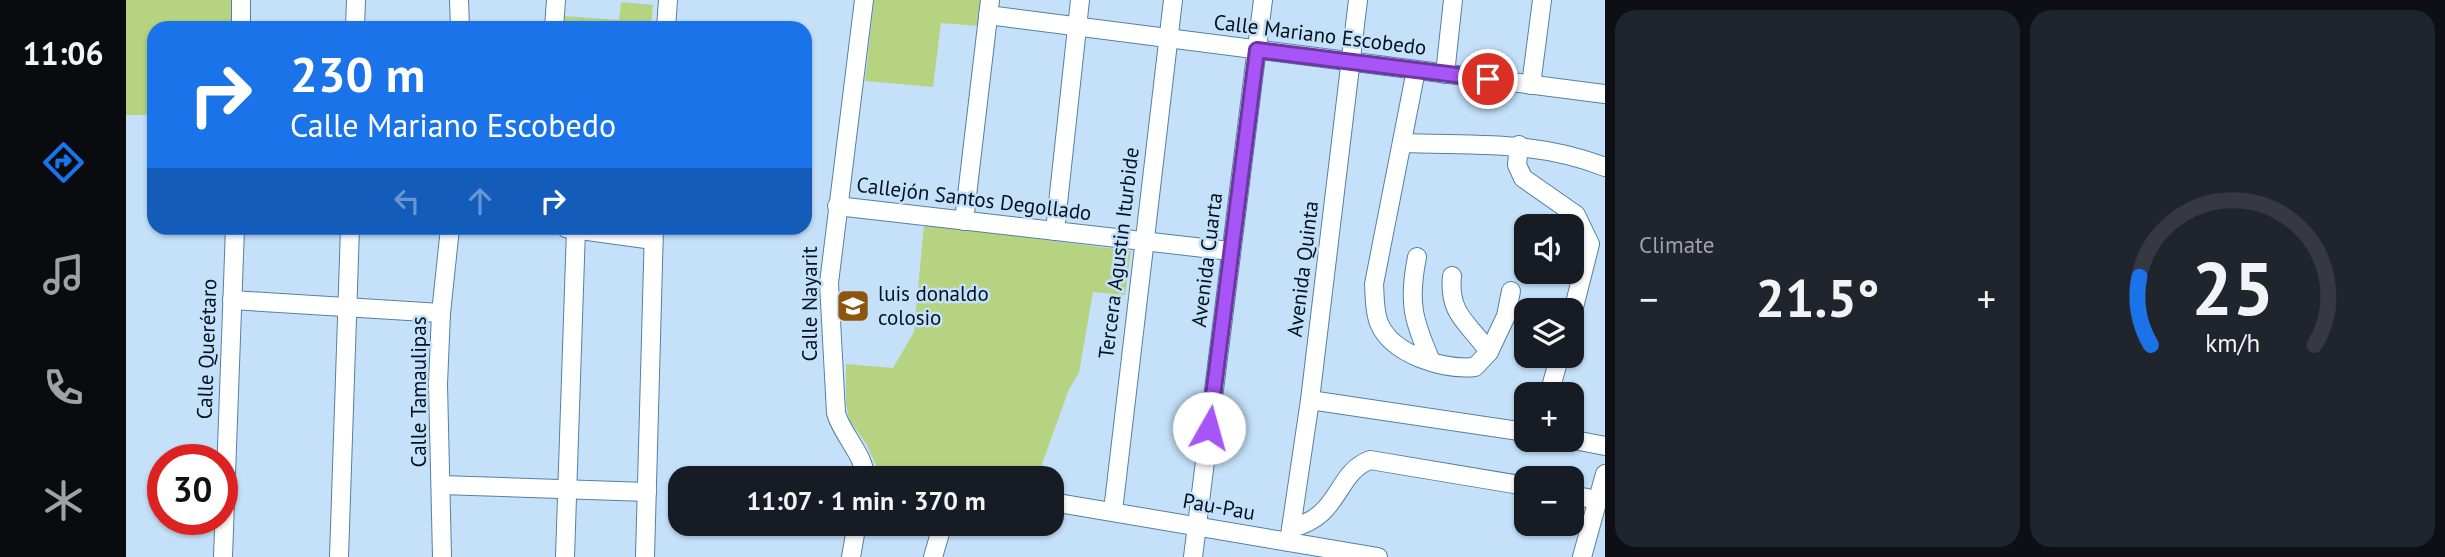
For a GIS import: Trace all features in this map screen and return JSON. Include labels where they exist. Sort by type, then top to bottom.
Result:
[{"type":"street","points":[[241,0],[241,21]]},
{"type":"street","points":[[355,21],[356,0]]},
{"type":"street","points":[[459,0],[460,21]]},
{"type":"street","points":[[554,21],[556,0]]},
{"type":"street","points":[[666,21],[668,0]]},
{"type":"street","name":"Calle Nayarit","points":[[862,466],[841,430],[833,377],[829,283],[864,0]]},
{"type":"street","points":[[1055,231],[1080,0]]},
{"type":"street","name":"Tercera Agustin Iturbide","points":[[1113,511],[1173,0]]},
{"type":"street","name":"Avenida Cuarta","points":[[1193,557],[1263,0]]},
{"type":"street","name":"Avenida Quinta","points":[[1290,535],[1310,400],[1358,0]]},
{"type":"street","points":[[1445,74],[1453,0]]},
{"type":"street","points":[[1531,85],[1542,0]]},
{"type":"street","points":[[964,221],[989,8]]},
{"type":"street","name":"Calle Mariano Escobedo","points":[[989,8],[1076,27],[1605,94]]},
{"type":"street","points":[[1416,70],[1374,284],[1379,323],[1387,337],[1398,346],[1431,361],[1475,367],[1489,352],[1506,316],[1511,291]]},
{"type":"street","points":[[1402,143],[1519,145],[1581,158],[1605,167]]},
{"type":"street","points":[[1519,145],[1517,165],[1523,178],[1576,215],[1590,244],[1576,298]]},
{"type":"street","name":"Callejón Santos Degollado","points":[[837,206],[1230,251]]},
{"type":"street","name":"Calle Querétaro","points":[[223,557],[235,235]]},
{"type":"street","points":[[339,557],[350,235]]},
{"type":"street","name":"Calle Tamaulipas","points":[[442,557],[438,383],[441,313],[449,235]]},
{"type":"street","points":[[565,557],[571,235]]},
{"type":"street","points":[[645,557],[653,235]]},
{"type":"street","points":[[1417,257],[1411,306],[1414,321],[1431,361]]},
{"type":"street","points":[[1452,276],[1450,293],[1453,306],[1489,352]]},
{"type":"street","points":[[232,300],[441,313]]},
{"type":"street","points":[[1310,400],[1514,430]]},
{"type":"street","points":[[1584,442],[1605,446]]},
{"type":"street","points":[[1290,535],[1321,517],[1354,470],[1370,460],[1514,484]]},
{"type":"street","points":[[1582,557],[1605,474]]},
{"type":"street","points":[[441,485],[647,492]]},
{"type":"street","points":[[1584,497],[1597,500]]},
{"type":"street","name":"Pau-Pau","points":[[1064,504],[1197,527],[1290,535],[1345,555],[1378,557]]},
{"type":"street","points":[[851,557],[855,536]]},
{"type":"street","points":[[933,557],[939,536]]},
{"type":"green space","points":[[126,0],[237,0],[237,21],[147,21],[147,115],[126,115]]},
{"type":"green space","points":[[874,0],[982,0],[979,26],[941,23],[933,87],[865,81]]},
{"type":"green space","points":[[621,2],[653,5],[652,21],[565,21],[565,16],[619,20]]},
{"type":"green space","points":[[924,224],[1131,251],[1125,295],[1093,292],[1079,373],[1069,389],[1041,466],[876,466],[867,445],[850,421],[846,405],[846,364],[893,368],[914,332]]},
{"type":"place","name":"luis donaldo colosio","points":[[853,306]]},
{"type":"route","points":[[1209,428],[1257,50],[1488,79]]}]
